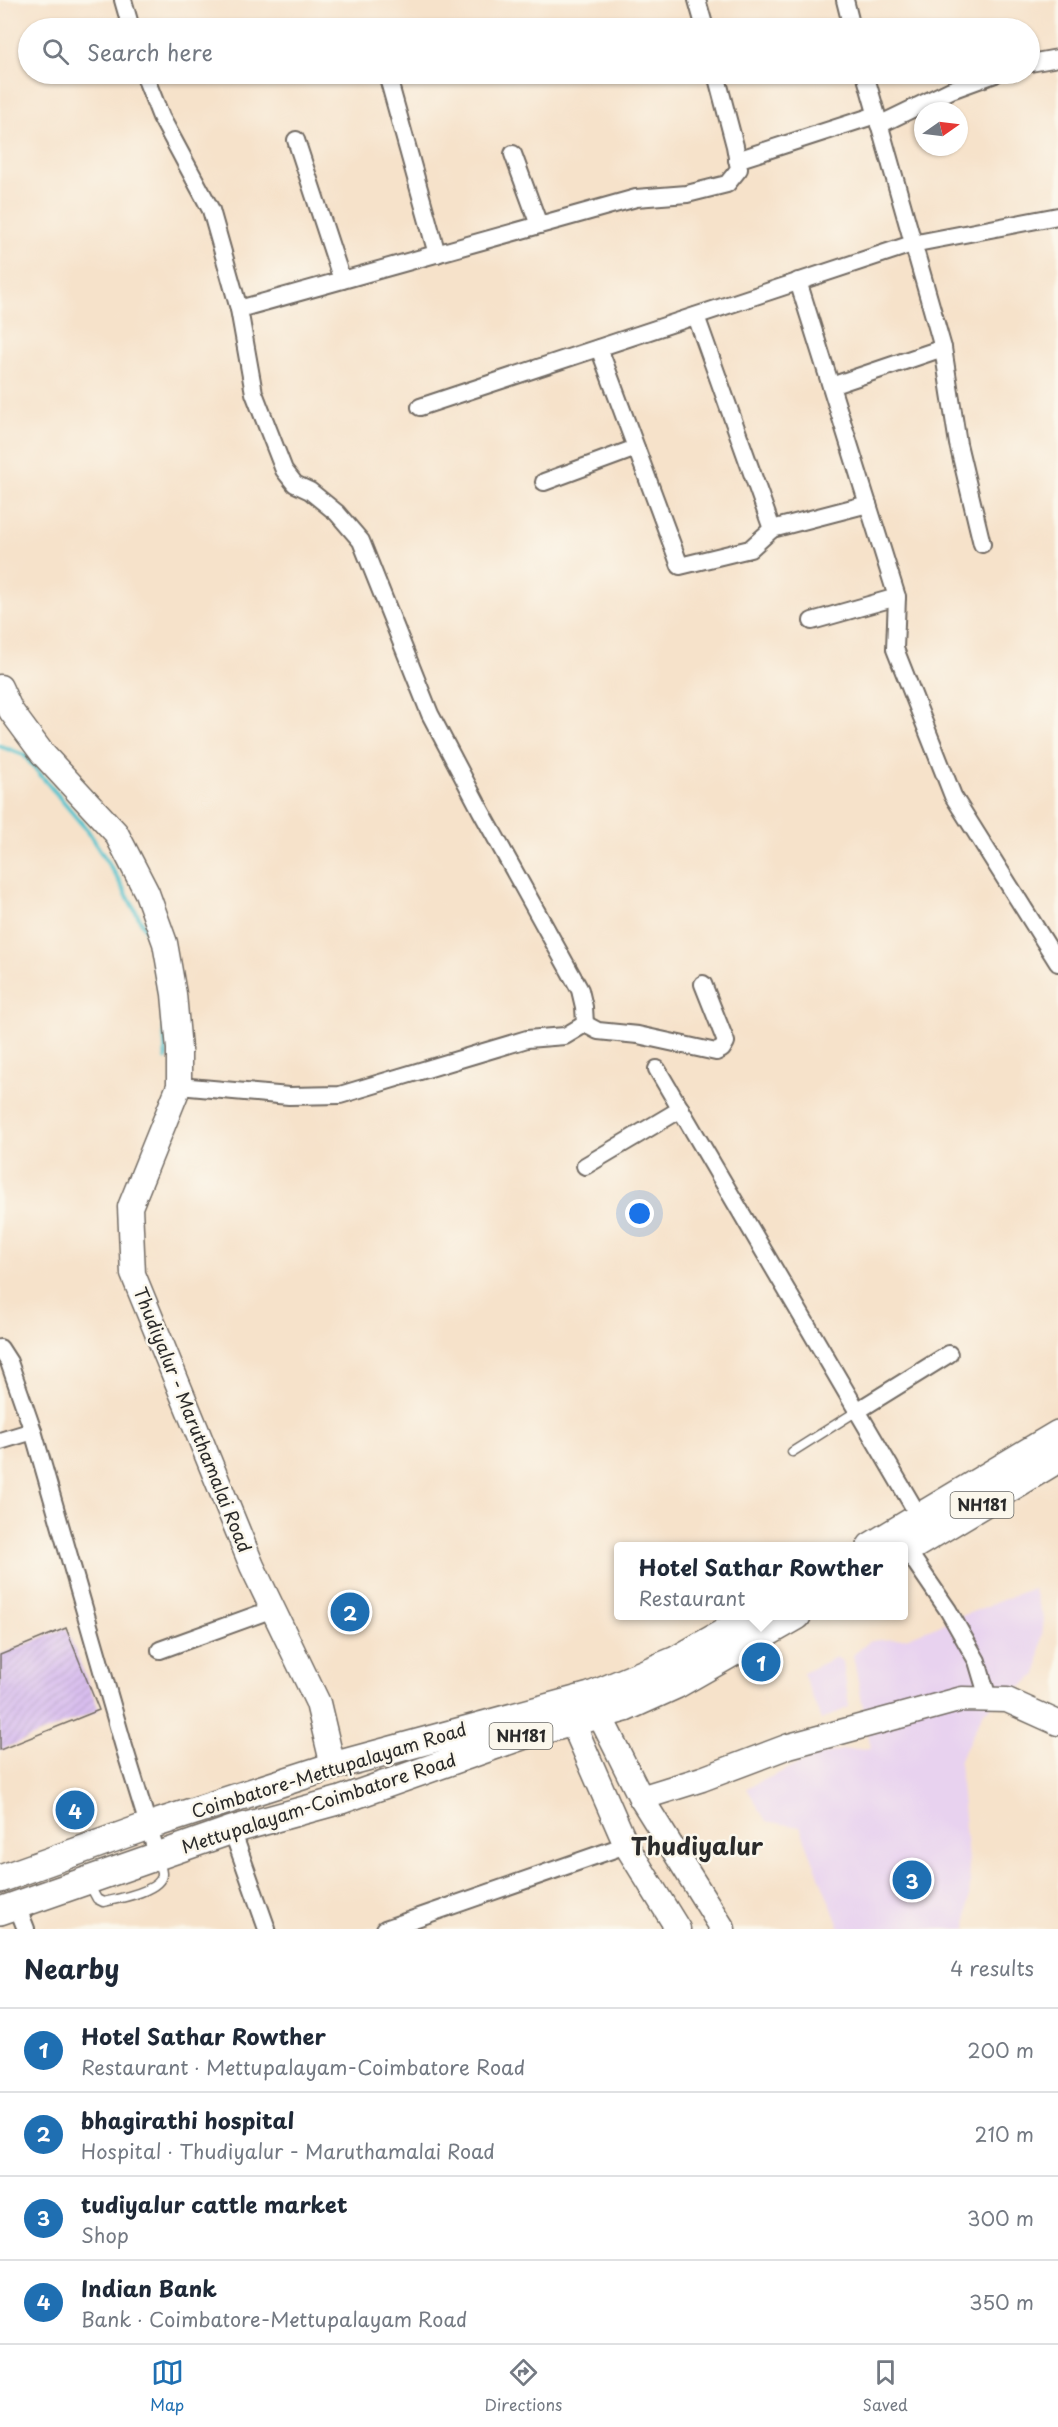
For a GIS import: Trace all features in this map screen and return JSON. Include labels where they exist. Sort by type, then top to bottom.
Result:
[{"type":"highway","name":"NH181","points":[[878,1542],[1058,1434]]},
{"type":"highway","name":"NH181","points":[[908,1549],[1058,1459]]},
{"type":"highway","name":"Coimbatore-Mettupalayam Road","points":[[0,1879],[148,1826],[333,1766],[582,1709],[746,1620]]},
{"type":"highway","name":"Mettupalayam-Coimbatore Road","points":[[14,1915],[87,1881],[232,1830],[341,1800],[522,1736],[582,1709],[676,1685],[790,1620]]},
{"type":"main road","name":"Thudiyalur - Maruthamalai Road","points":[[1,692],[11,711],[42,753],[116,833],[147,893],[165,943],[179,1049],[179,1086],[130,1207],[133,1274],[252,1566],[318,1703],[333,1766]]},
{"type":"main road","points":[[641,1798],[702,1779],[789,1746],[962,1699],[1007,1700],[1058,1723]]},
{"type":"main road","points":[[582,1709],[723,1929]]},
{"type":"main road","points":[[582,1709],[610,1811],[626,1845],[678,1929]]},
{"type":"street","points":[[123,0],[128,18]]},
{"type":"street","points":[[697,0],[702,18]]},
{"type":"street","points":[[845,0],[850,18]]},
{"type":"street","points":[[1040,61],[1058,58]]},
{"type":"street","points":[[148,84],[161,117],[210,210],[238,309],[254,393],[284,470],[295,484],[310,491],[337,513],[361,541],[430,714],[480,811],[510,861],[580,990],[585,1024]]},
{"type":"street","points":[[390,84],[437,254]]},
{"type":"street","points":[[238,309],[636,198],[687,194],[727,184],[739,169],[718,84]]},
{"type":"street","points":[[868,84],[912,244],[944,348],[957,435],[982,544]]},
{"type":"street","points":[[737,160],[877,120],[968,84]]},
{"type":"street","points":[[296,140],[342,280]]},
{"type":"street","points":[[513,154],[539,225]]},
{"type":"street","points":[[420,407],[912,244],[1058,216]]},
{"type":"street","points":[[798,281],[897,597],[895,649],[953,796],[1057,961]]},
{"type":"street","points":[[696,316],[772,529]]},
{"type":"street","points":[[599,348],[680,566],[750,549],[772,529],[868,504]]},
{"type":"street","points":[[831,386],[944,348]]},
{"type":"street","points":[[544,482],[636,448]]},
{"type":"street","points":[[812,621],[897,597]]},
{"type":"street","points":[[585,1024],[598,1031],[638,1035],[716,1052],[723,1049],[726,1042],[703,984]]},
{"type":"street","points":[[179,1086],[289,1096],[340,1095],[527,1039],[565,1036],[585,1024]]},
{"type":"street","points":[[657,1069],[920,1518]]},
{"type":"street","points":[[585,1166],[681,1109]]},
{"type":"street","points":[[0,1348],[9,1362],[33,1431],[158,1857]]},
{"type":"street","points":[[857,1411],[949,1354]]},
{"type":"street","points":[[0,1441],[33,1431]]},
{"type":"street","points":[[908,1555],[948,1610],[977,1661],[988,1698]]},
{"type":"street","points":[[160,1650],[273,1609]]},
{"type":"street","points":[[232,1830],[267,1929]]},
{"type":"street","points":[[385,1929],[626,1845]]},
{"type":"lane","points":[[792,1452],[857,1411]]},
{"type":"shaded area","points":[[1033,1588],[1044,1619],[1037,1675],[984,1711],[959,1762],[970,1883],[967,1929],[840,1929],[800,1827],[766,1821],[747,1788],[816,1756],[842,1750],[871,1748],[853,1655],[870,1641],[906,1638]]},
{"type":"shaded area","points":[[836,1657],[843,1662],[849,1707],[821,1720],[803,1673]]},
{"type":"building","points":[[66,1628],[99,1710],[0,1750],[0,1655]]},
{"type":"waterway","points":[[0,746],[24,755],[87,830],[118,879],[149,936],[163,1007],[166,1058]]},
{"type":"place","name":"bhagirathi hospital","points":[[350,1612]]},
{"type":"place","name":"Hotel Sathar Rowther","points":[[761,1662]]},
{"type":"place","name":"Indian Bank","points":[[75,1810]]},
{"type":"place","name":"tudiyalur cattle market","points":[[912,1880]]},
{"type":"district","name":"Thudiyalur","points":[[697,1847]]}]
